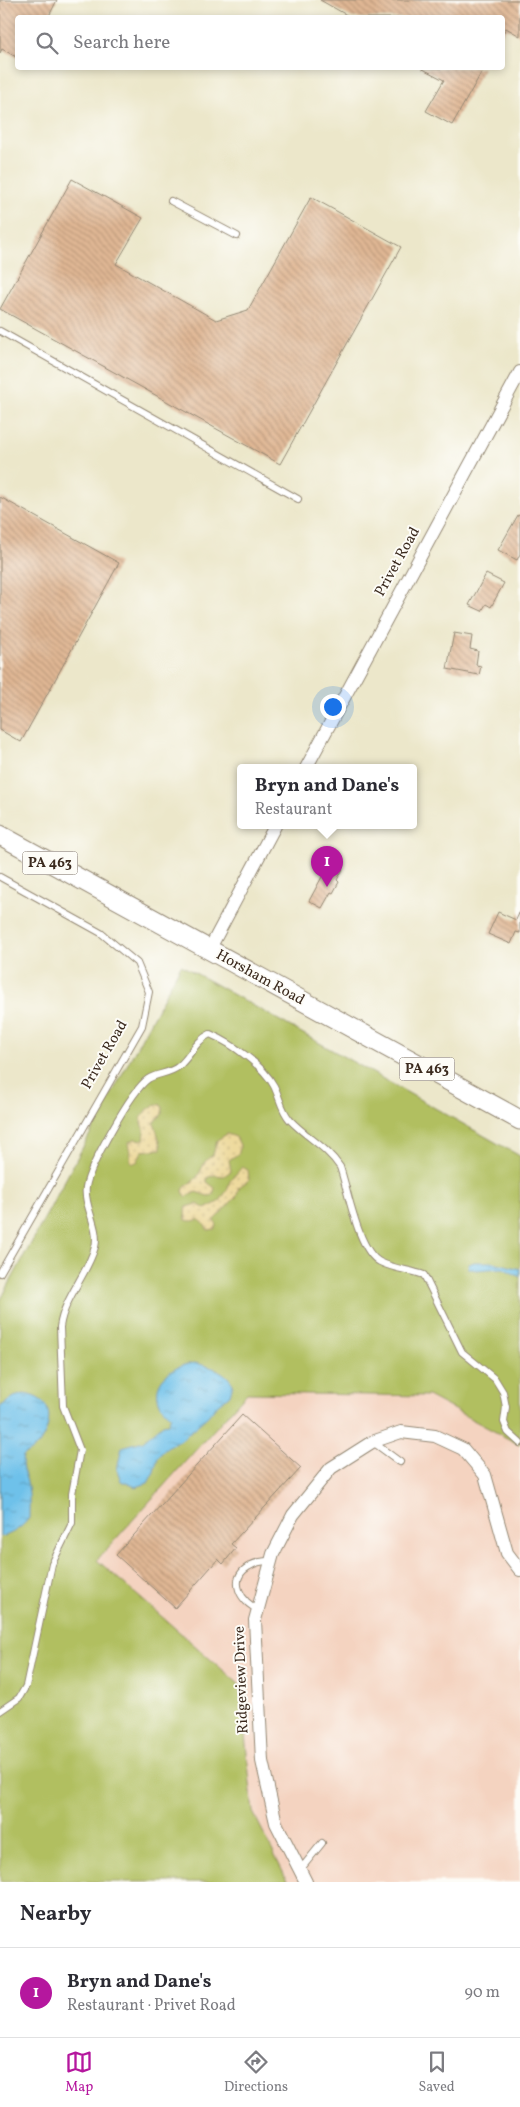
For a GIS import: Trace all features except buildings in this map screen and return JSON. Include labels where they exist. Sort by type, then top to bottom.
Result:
[{"type":"main road","name":"Horsham Road","points":[[0,835],[520,1120]]},
{"type":"street","name":"Privet Road","points":[[308,764],[520,372]]},
{"type":"street","points":[[209,950],[273,829]]},
{"type":"street","name":"Ridgeview Drive","points":[[306,1882],[276,1823],[262,1761],[255,1620],[271,1561],[293,1515],[331,1468],[372,1442],[400,1432],[435,1436],[463,1450],[485,1475],[507,1552],[520,1570]]},
{"type":"lane","points":[[171,201],[237,236]]},
{"type":"lane","points":[[0,331],[298,500]]},
{"type":"lane","name":"Privet Road","points":[[0,877],[101,933],[137,963],[149,992],[142,1026],[0,1273]]},
{"type":"lane","points":[[0,1711],[19,1698],[26,1686],[52,1564],[72,1523],[72,1494],[80,1450],[63,1406],[60,1327],[61,1315],[89,1262],[95,1245],[94,1226],[85,1189],[91,1168],[138,1088],[148,1078],[168,1073],[178,1067],[201,1038],[210,1034],[234,1046],[268,1076],[275,1087],[283,1111],[287,1116],[333,1156],[340,1167],[363,1242],[371,1256],[390,1266],[424,1275],[462,1352],[495,1379],[502,1392],[506,1407],[504,1422],[508,1432],[520,1443]]},
{"type":"lane","points":[[372,1442],[400,1462]]},
{"type":"lane","points":[[258,1609],[246,1603],[240,1596],[238,1587],[239,1576],[246,1567],[258,1562],[271,1561]]},
{"type":"lane","points":[[300,1870],[322,1843]]},
{"type":"shaded area","points":[[247,1393],[428,1396],[520,1445],[520,1882],[288,1882],[253,1812],[240,1685],[97,1560]]},
{"type":"green space","points":[[181,965],[520,1156],[520,1445],[428,1396],[247,1393],[97,1560],[240,1685],[253,1812],[288,1882],[0,1882],[0,1301]]},
{"type":"sand","points":[[156,1104],[161,1105],[163,1108],[162,1114],[154,1123],[161,1149],[142,1151],[137,1162],[132,1163],[129,1142],[134,1139],[144,1140],[145,1133],[141,1117]]},
{"type":"sand","points":[[227,1134],[236,1137],[240,1145],[239,1153],[229,1160],[231,1171],[224,1176],[214,1175],[207,1178],[207,1182],[215,1188],[213,1195],[208,1196],[196,1192],[186,1197],[183,1191],[185,1187],[197,1177],[203,1164],[213,1155],[217,1140]]},
{"type":"sand","points":[[242,1167],[248,1170],[249,1180],[239,1187],[236,1197],[215,1219],[214,1221],[217,1225],[215,1229],[208,1230],[199,1220],[186,1220],[185,1212],[187,1207],[197,1204],[206,1209],[220,1201],[230,1181]]},
{"type":"water","points":[[474,1262],[494,1262],[520,1269],[520,1277],[503,1268],[476,1270],[468,1268],[469,1264]]},
{"type":"water","points":[[195,1363],[216,1369],[225,1375],[233,1384],[230,1395],[180,1441],[167,1447],[158,1457],[154,1472],[148,1483],[136,1487],[121,1481],[117,1470],[122,1447],[143,1441],[163,1424],[168,1423],[171,1416],[159,1401],[159,1386],[162,1380],[167,1374],[181,1366]]},
{"type":"water","points":[[24,1394],[41,1400],[46,1406],[49,1420],[44,1436],[39,1444],[23,1456],[22,1460],[29,1490],[29,1518],[16,1530],[0,1537],[0,1407],[14,1397]]},
{"type":"place","name":"Bryn and Dane's","points":[[327,887]]}]
